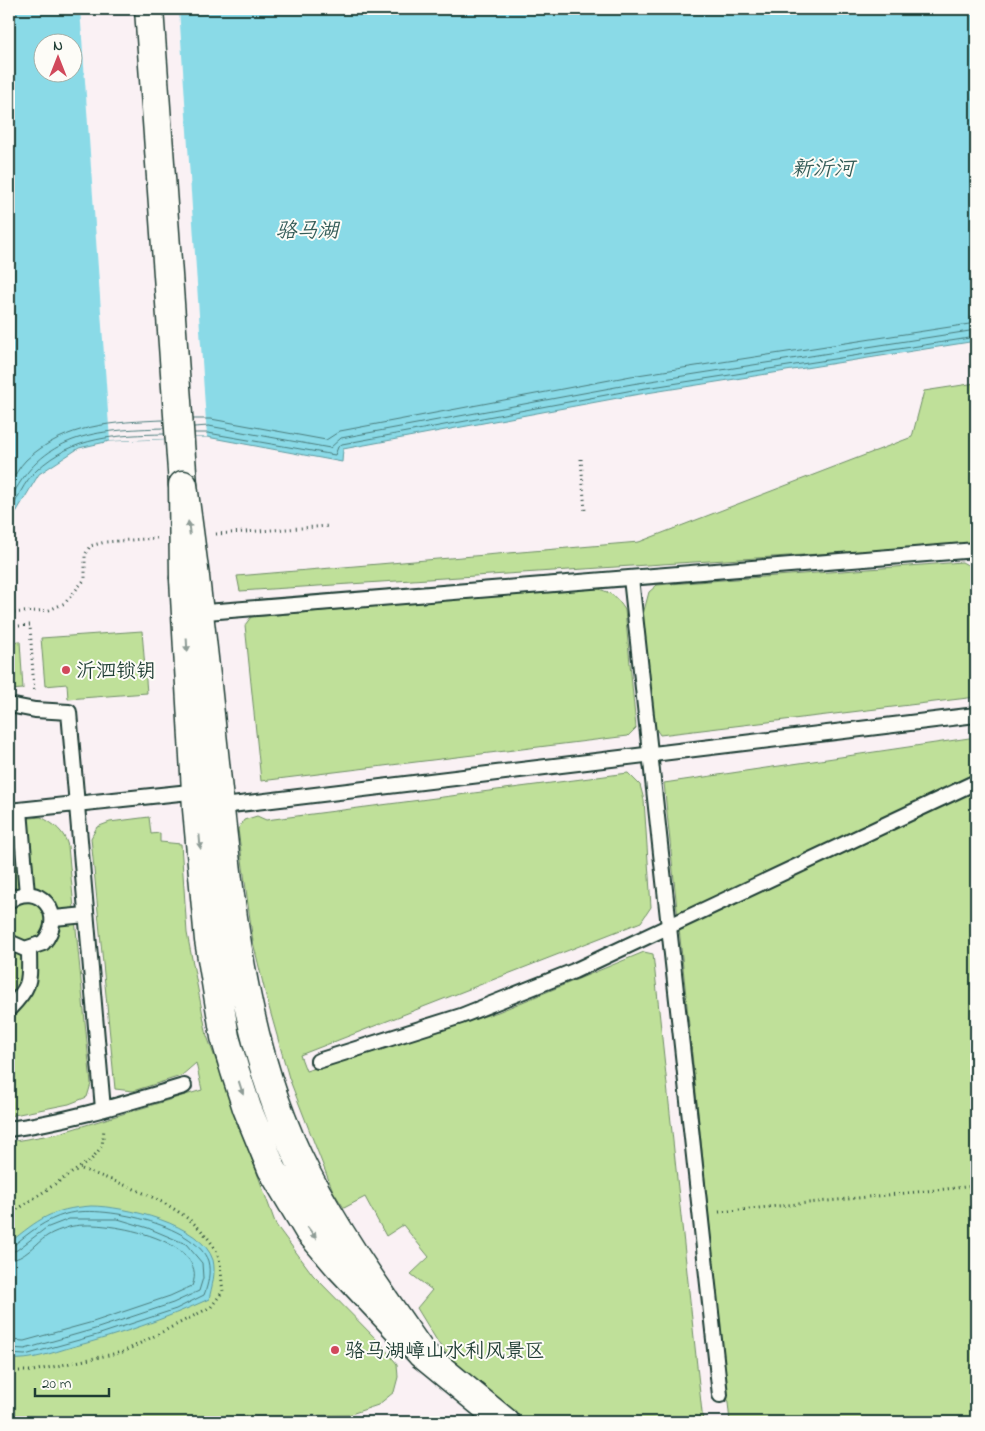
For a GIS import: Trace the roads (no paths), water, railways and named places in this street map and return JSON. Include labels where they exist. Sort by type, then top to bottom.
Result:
[{"type":"street","points":[[148,9],[192,614],[208,799],[209,940],[218,999],[232,1058],[247,1108],[272,1169],[309,1231],[339,1266],[422,1354],[480,1422]]},
{"type":"street","points":[[208,799],[246,994],[260,1050],[282,1117],[305,1172],[344,1240],[422,1354],[505,1422]]},
{"type":"street","points":[[218,999],[246,994]]},
{"type":"street","points":[[232,1058],[260,1050]]},
{"type":"lane","points":[[192,614],[976,550]]},
{"type":"lane","points":[[631,578],[720,1395]]},
{"type":"lane","points":[[9,705],[35,710],[69,712],[104,1109]]},
{"type":"lane","points":[[27,894],[14,810],[77,803],[208,799],[651,755],[976,715]]},
{"type":"lane","points":[[318,1061],[461,1016],[574,971],[976,782]]},
{"type":"lane","points":[[9,901],[18,895],[27,894],[45,901],[54,918],[49,936],[43,943],[29,948],[17,947],[9,942]]},
{"type":"lane","points":[[54,918],[86,915]]},
{"type":"lane","points":[[9,1009],[22,995],[29,983],[29,948]]},
{"type":"lane","points":[[9,1128],[40,1125],[184,1086]]},
{"type":"water","name":"骆马湖","points":[[9,9],[976,9],[976,341],[634,395],[343,449],[342,462],[207,437],[110,441],[79,448],[39,474],[9,524]]},
{"type":"water","points":[[91,1206],[122,1209],[141,1214],[178,1227],[194,1236],[206,1247],[213,1260],[214,1275],[209,1299],[159,1320],[107,1337],[41,1356],[9,1359],[9,1243],[46,1217],[77,1207]]},
{"type":"place","name":"沂泗锁钥","points":[[66,670]]},
{"type":"place","name":"骆马湖嶂山水利风景区","points":[[335,1350]]},
{"type":"water label","name":"新沂河","points":[[823,168]]}]
